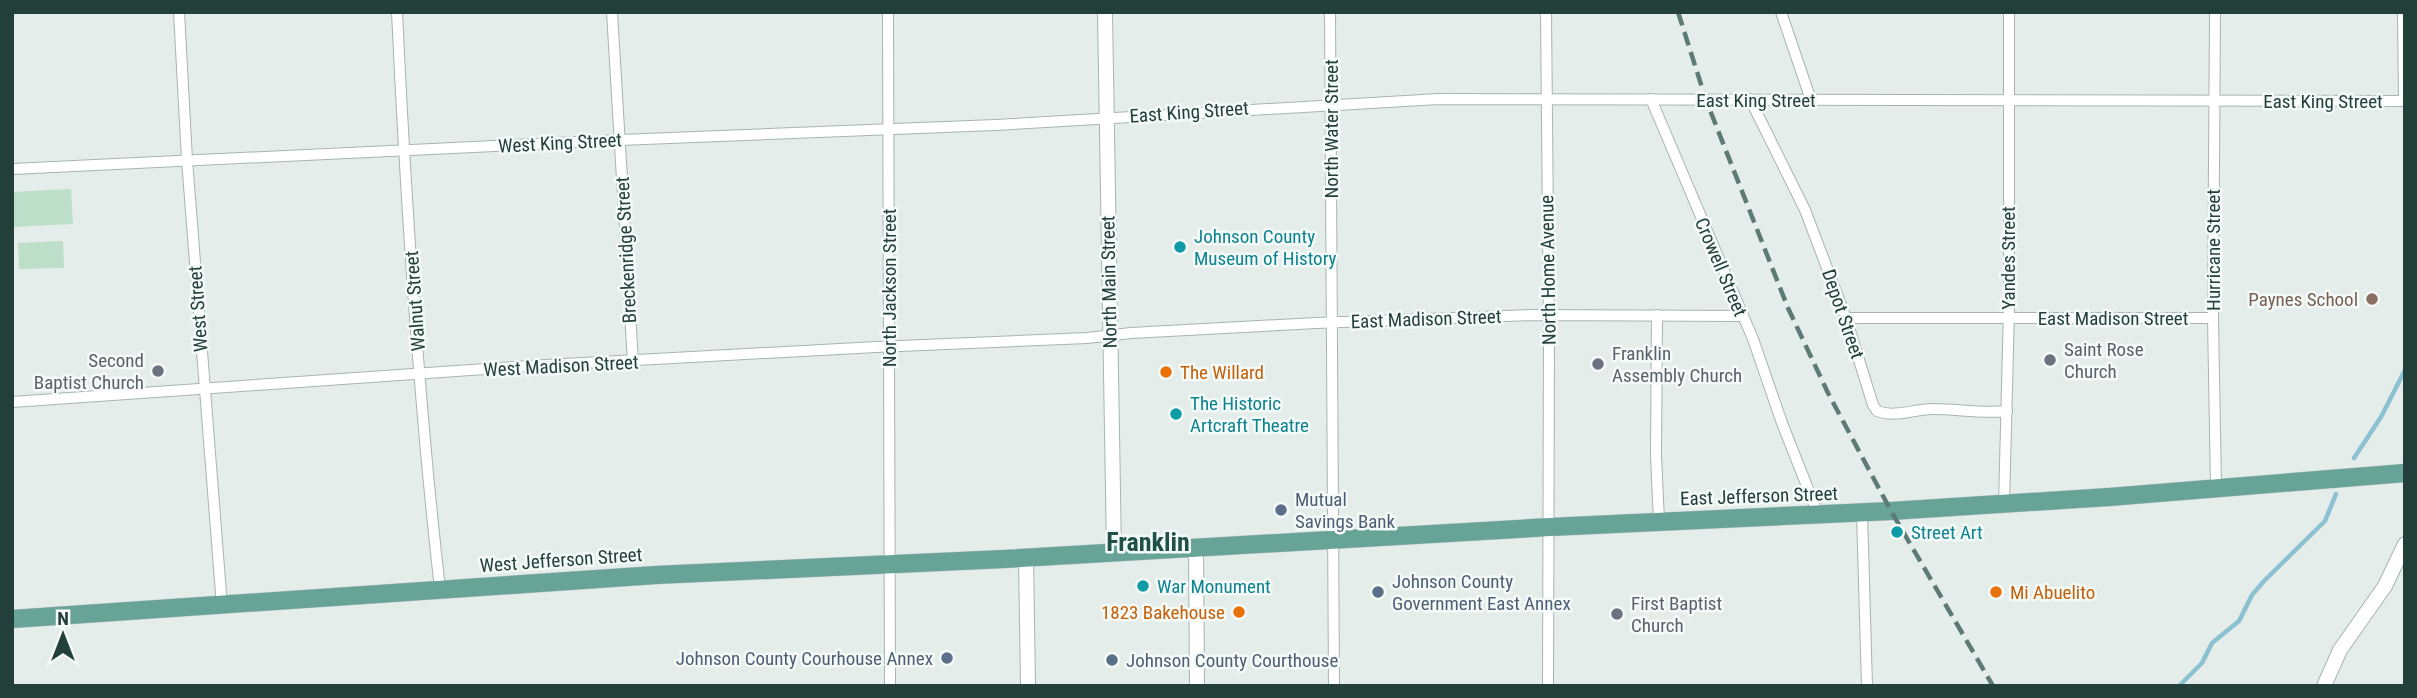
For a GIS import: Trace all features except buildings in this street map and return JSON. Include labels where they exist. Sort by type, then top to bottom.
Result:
[{"type":"main road","name":"East Jefferson Street","points":[[1114,552],[1660,521],[1862,513],[2405,473]]},
{"type":"main road","name":"West Jefferson Street","points":[[12,619],[440,589],[1114,552]]},
{"type":"street","name":"West Street","points":[[179,12],[187,160],[222,606]]},
{"type":"street","name":"Walnut Street","points":[[397,12],[403,152],[428,483],[440,589]]},
{"type":"street","name":"Breckenridge Street","points":[[612,12],[633,362]]},
{"type":"street","name":"North Jackson Street","points":[[888,12],[890,686]]},
{"type":"street","name":"North Main Street","points":[[1105,12],[1114,552]]},
{"type":"street","name":"North Water Street","points":[[1330,12],[1334,686]]},
{"type":"street","name":"North Home Avenue","points":[[1546,12],[1550,527],[1548,686]]},
{"type":"street","points":[[1781,12],[1811,100]]},
{"type":"street","name":"Yandes Street","points":[[2004,504],[2009,318],[2009,12]]},
{"type":"street","name":"Hurricane Street","points":[[2215,12],[2213,318],[2216,488]]},
{"type":"street","points":[[2403,12],[2404,101]]},
{"type":"street","name":"East King Street","points":[[1108,118],[1439,99],[2404,101]]},
{"type":"street","name":"Crowell Street","points":[[1651,99],[1753,340],[1818,514]]},
{"type":"street","name":"Depot Street","points":[[1750,99],[1805,210],[1846,318],[1877,411],[1895,414],[1937,409],[1980,413],[2007,411]]},
{"type":"street","name":"West King Street","points":[[12,169],[1108,118]]},
{"type":"street","name":"East Madison Street","points":[[1110,335],[1333,322],[1549,315],[1741,316]]},
{"type":"street","points":[[1657,315],[1656,455],[1660,521]]},
{"type":"street","name":"East Madison Street","points":[[1846,318],[2213,318]]},
{"type":"street","name":"West Madison Street","points":[[12,402],[528,366],[1110,335]]},
{"type":"street","points":[[1862,513],[1867,686]]},
{"type":"street","points":[[2324,686],[2340,650],[2385,586],[2405,544]]},
{"type":"street","points":[[1196,548],[1197,686]]},
{"type":"street","points":[[1026,558],[1028,686]]},
{"type":"green space","points":[[71,189],[73,224],[12,227],[12,192]]},
{"type":"green space","points":[[63,241],[64,268],[19,269],[18,243]]},
{"type":"waterway","points":[[2354,458],[2381,417],[2405,370]]},
{"type":"waterway","points":[[2179,686],[2202,663],[2212,643],[2239,621],[2252,595],[2264,581],[2325,521],[2336,494]]},
{"type":"railway","points":[[1678,12],[1706,100],[1788,308],[1828,393],[1891,511],[1993,686]]},
{"type":"place","name":"Johnson County Museum of History","points":[[1180,247]]},
{"type":"place","name":"Paynes School","points":[[2372,299]]},
{"type":"place","name":"Saint Rose Church","points":[[2050,360]]},
{"type":"place","name":"Franklin Assembly Church","points":[[1598,364]]},
{"type":"place","name":"Second Baptist Church","points":[[158,371]]},
{"type":"place","name":"The Willard","points":[[1166,372]]},
{"type":"place","name":"The Historic Artcraft Theatre","points":[[1176,414]]},
{"type":"place","name":"Mutual Savings Bank","points":[[1281,510]]},
{"type":"place","name":"Street Art","points":[[1897,532]]},
{"type":"place","name":"War Monument","points":[[1143,586]]},
{"type":"place","name":"Johnson County Government East Annex","points":[[1378,592]]},
{"type":"place","name":"Mi Abuelito","points":[[1996,592]]},
{"type":"place","name":"1823 Bakehouse","points":[[1239,612]]},
{"type":"place","name":"First Baptist Church","points":[[1617,614]]},
{"type":"place","name":"Johnson County Courhouse Annex","points":[[947,658]]},
{"type":"place","name":"Johnson County Courthouse","points":[[1112,660]]},
{"type":"district","name":"Franklin","points":[[1148,542]]}]
